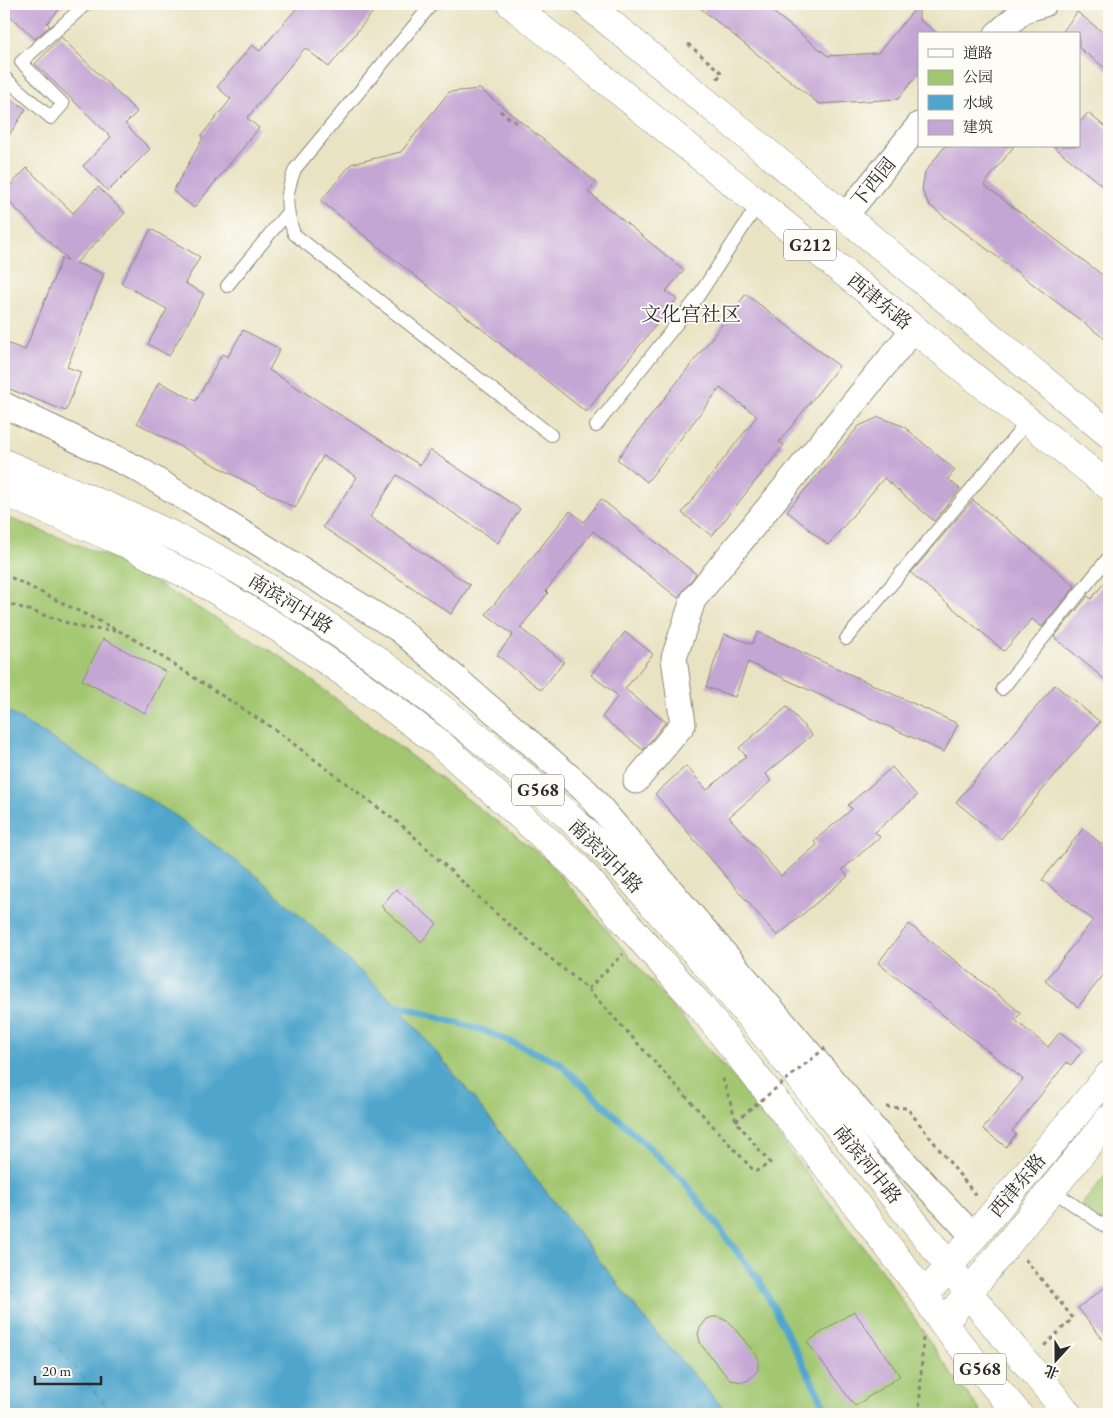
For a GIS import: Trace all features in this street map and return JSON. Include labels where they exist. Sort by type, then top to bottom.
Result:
[{"type":"main road","name":"西津东路","points":[[511,4],[1109,486]]},
{"type":"main road","name":"G212","points":[[587,4],[846,215],[1109,434]]},
{"type":"main road","name":"南滨河中路","points":[[4,463],[154,526],[238,569],[308,612],[466,726],[603,849],[724,985],[949,1266],[968,1294],[1028,1362],[1068,1414]]},
{"type":"main road","name":"南滨河中路","points":[[4,492],[125,543],[209,586],[349,676],[438,742],[567,859],[702,1008],[832,1172],[925,1295],[933,1330],[1018,1414]]},
{"type":"main road","name":"西津东路","points":[[925,1295],[1109,1076]]},
{"type":"main road","name":"西津东路","points":[[933,1330],[968,1294],[1109,1119]]},
{"type":"street","points":[[999,32],[1024,10],[1044,4]]},
{"type":"street","name":"下西园","points":[[846,215],[918,126]]},
{"type":"street","points":[[636,781],[683,724],[674,658],[693,600],[914,328]]},
{"type":"street","points":[[4,405],[138,470],[400,630],[587,792],[880,1136],[974,1237]]},
{"type":"lane","points":[[4,77],[51,118],[63,104],[21,62],[86,4]]},
{"type":"lane","points":[[432,4],[295,169],[287,190],[286,213],[294,234],[551,435]]},
{"type":"lane","points":[[596,426],[696,298],[759,203]]},
{"type":"lane","points":[[226,286],[286,213]]},
{"type":"lane","points":[[846,639],[1028,421]]},
{"type":"lane","points":[[1002,690],[1109,557]]},
{"type":"lane","points":[[1052,1190],[1109,1229]]},
{"type":"path","points":[[688,44],[722,73]]},
{"type":"path","points":[[500,111],[518,124]]},
{"type":"path","points":[[4,574],[120,631],[274,729],[405,828],[500,917],[588,989],[755,1172],[770,1163],[736,1121],[722,1074]]},
{"type":"path","points":[[4,602],[83,628],[120,631]]},
{"type":"path","points":[[588,989],[640,938]]},
{"type":"path","points":[[736,1121],[825,1048]]},
{"type":"path","points":[[919,1414],[933,1330]]},
{"type":"green space","points":[[4,516],[117,560],[281,657],[546,859],[737,1082],[883,1272],[951,1373],[983,1414],[728,1414],[648,1323],[469,1092],[397,1005],[176,816],[4,709]]},
{"type":"green space","points":[[1109,1171],[1109,1234],[1078,1209]]},
{"type":"water","points":[[4,709],[176,816],[259,878],[397,1005],[469,1092],[648,1323],[728,1414],[4,1414]]},
{"type":"building","points":[[4,4],[64,4],[47,23],[50,26],[35,39],[4,10]]},
{"type":"building","points":[[300,4],[379,4],[329,67],[305,48],[247,118],[259,128],[194,208],[173,191],[203,138],[201,136],[231,99],[217,87],[252,45],[260,51]]},
{"type":"building","points":[[695,4],[763,4],[828,56],[878,53],[919,4],[919,19],[935,32],[918,32],[918,74],[898,99],[819,104]]},
{"type":"building","points":[[1077,12],[1109,37],[1109,71],[1080,49],[1080,32],[1062,32]]},
{"type":"building","points":[[61,37],[137,112],[125,124],[150,149],[108,191],[83,166],[111,137],[35,64]]},
{"type":"building","points":[[480,89],[596,182],[588,192],[684,270],[666,291],[677,299],[586,412],[321,201],[351,164],[401,152],[449,92]]},
{"type":"building","points":[[4,95],[26,109],[4,143]]},
{"type":"building","points":[[1088,113],[1109,130],[1109,191],[1055,148],[1080,148],[1080,122]]},
{"type":"building","points":[[943,148],[1012,148],[984,185],[1109,280],[1109,342],[929,205],[922,190],[925,172]]},
{"type":"building","points":[[27,168],[73,213],[98,187],[125,213],[76,263],[104,274],[67,367],[81,372],[66,411],[4,387],[4,342],[25,350],[62,258],[68,260],[4,197],[4,192]]},
{"type":"building","points":[[151,229],[200,257],[185,283],[204,294],[169,356],[148,344],[167,309],[121,283]]},
{"type":"building","points":[[746,294],[839,366],[779,442],[784,445],[712,536],[682,513],[757,416],[720,388],[647,482],[617,459]]},
{"type":"building","points":[[243,330],[280,349],[269,370],[420,465],[430,450],[520,509],[498,543],[397,475],[370,517],[470,585],[451,614],[323,527],[357,477],[323,456],[295,508],[137,423],[159,382],[196,401],[222,354],[228,357]]},
{"type":"building","points":[[879,417],[903,426],[955,470],[948,479],[960,489],[934,521],[884,478],[828,545],[787,511],[859,426]]},
{"type":"building","points":[[601,499],[696,574],[678,598],[593,531],[520,628],[564,662],[541,690],[497,655],[513,635],[486,614],[570,511],[584,522]]},
{"type":"building","points":[[973,500],[1075,586],[1042,627],[1032,619],[1004,651],[911,573]]},
{"type":"building","points":[[1109,577],[1109,683],[1054,637],[1088,596],[1091,599]]},
{"type":"building","points":[[625,632],[653,654],[625,689],[666,722],[643,750],[602,717],[618,696],[591,675]]},
{"type":"building","points":[[758,632],[958,724],[944,752],[748,662],[735,697],[706,687],[724,634],[752,644]]},
{"type":"building","points":[[103,639],[166,672],[145,713],[82,680]]},
{"type":"building","points":[[1055,685],[1100,722],[1001,839],[956,802]]},
{"type":"building","points":[[787,707],[812,735],[766,774],[771,781],[729,817],[781,876],[817,845],[814,841],[852,809],[848,805],[892,767],[917,796],[875,832],[880,837],[842,870],[848,876],[777,936],[655,794],[686,766],[707,790],[746,756],[739,748]]},
{"type":"building","points":[[1083,829],[1109,850],[1109,968],[1078,1007],[1045,981],[1093,920],[1042,880]]},
{"type":"building","points":[[396,889],[437,924],[421,942],[381,906]]},
{"type":"building","points":[[909,924],[1021,1013],[1015,1020],[1048,1047],[1060,1032],[1083,1050],[1071,1065],[1067,1062],[1012,1131],[1016,1134],[1006,1147],[983,1129],[1023,1079],[878,963]]},
{"type":"building","points":[[1109,1284],[1109,1347],[1078,1308]]},
{"type":"building","points":[[854,1311],[900,1376],[855,1406],[807,1342]]},
{"type":"building","points":[[713,1317],[729,1322],[758,1357],[758,1370],[749,1380],[743,1382],[730,1380],[701,1345],[698,1334],[700,1328],[707,1319]]},
{"type":"waterway","points":[[397,1005],[485,1031],[558,1062],[682,1179],[762,1285],[829,1414]]},
{"type":"ferry route","points":[[4,1280],[113,1414]]},
{"type":"district","name":"文化宫社区","points":[[691,314]]}]
